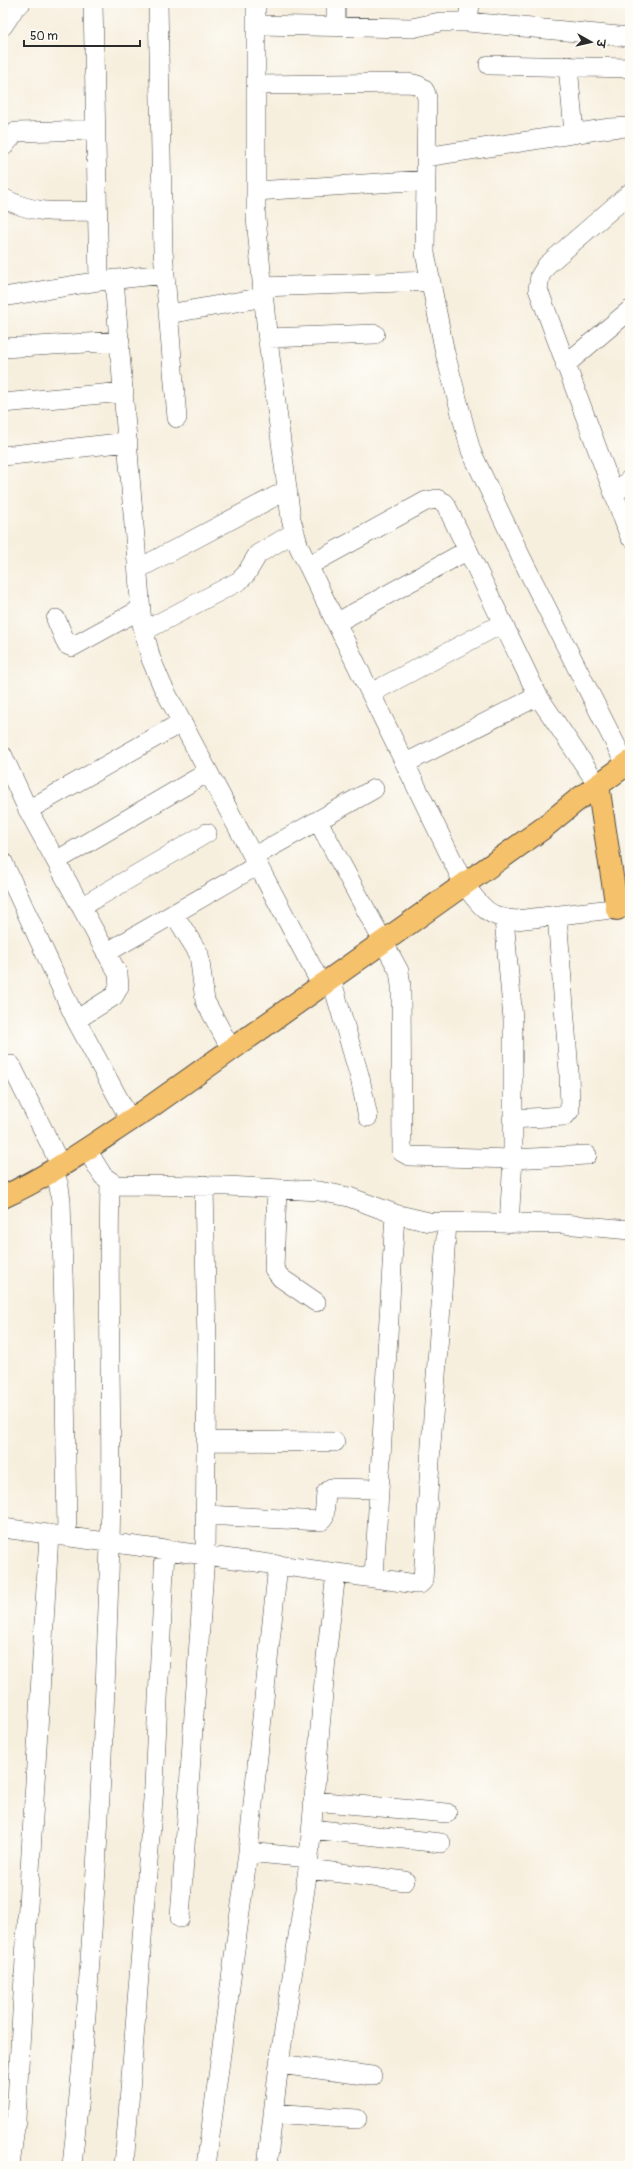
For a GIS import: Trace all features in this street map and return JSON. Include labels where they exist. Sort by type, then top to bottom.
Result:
[{"type":"main road","points":[[3,1197],[23,1188],[87,1150],[542,829],[576,800],[628,766]]},
{"type":"main road","points":[[598,785],[616,909]]},
{"type":"street","points":[[3,26],[16,6],[21,3]]},
{"type":"street","points":[[93,3],[98,211],[107,280],[120,341],[141,610],[144,631],[151,658],[182,722],[256,861],[326,981],[360,1078],[368,1117]]},
{"type":"street","points":[[158,3],[165,274],[176,418]]},
{"type":"street","points":[[256,3],[256,218],[268,338],[294,532],[299,547],[464,884],[484,910],[504,919],[516,920],[616,909]]},
{"type":"street","points":[[336,3],[336,26]]},
{"type":"street","points":[[468,22],[470,3]]},
{"type":"street","points":[[256,25],[412,28],[440,22],[468,22],[630,37]]},
{"type":"street","points":[[489,65],[630,68]]},
{"type":"street","points":[[568,66],[574,133]]},
{"type":"street","points":[[257,85],[408,83],[419,85],[426,91],[428,99],[425,253],[445,353],[471,451],[521,558],[628,766]]},
{"type":"street","points":[[426,157],[574,133],[630,127]]},
{"type":"street","points":[[3,147],[16,132],[96,130]]},
{"type":"street","points":[[256,191],[426,180]]},
{"type":"street","points":[[630,193],[547,265],[540,276],[538,289],[630,537]]},
{"type":"street","points":[[3,198],[26,209],[38,211],[98,211]]},
{"type":"street","points":[[3,297],[107,280],[165,274]]},
{"type":"street","points":[[168,314],[263,292],[430,281]]},
{"type":"street","points":[[565,365],[630,310]]},
{"type":"street","points":[[268,338],[375,334]]},
{"type":"street","points":[[3,348],[120,341]]},
{"type":"street","points":[[3,403],[124,392]]},
{"type":"street","points":[[3,456],[128,442]]},
{"type":"street","points":[[614,495],[630,479]]},
{"type":"street","points":[[138,569],[288,490]]},
{"type":"street","points":[[308,566],[426,501],[437,499],[445,503],[538,696],[598,785]]},
{"type":"street","points":[[144,631],[239,581],[246,574],[258,554],[294,532]]},
{"type":"street","points":[[336,623],[468,550]]},
{"type":"street","points":[[56,619],[67,645],[72,647],[141,610]]},
{"type":"street","points":[[371,693],[503,623]]},
{"type":"street","points":[[406,763],[538,696]]},
{"type":"street","points":[[28,810],[182,722]]},
{"type":"street","points":[[3,756],[28,810],[118,974],[119,987],[114,996],[76,1020]]},
{"type":"street","points":[[56,861],[208,772]]},
{"type":"street","points":[[106,953],[174,914],[318,821],[374,789]]},
{"type":"street","points":[[318,821],[384,940],[399,971],[401,986],[402,1152],[409,1156],[513,1159],[587,1155]]},
{"type":"street","points":[[81,907],[207,833]]},
{"type":"street","points":[[3,862],[76,1020],[130,1120]]},
{"type":"street","points":[[174,914],[200,954],[205,1001],[231,1049]]},
{"type":"street","points":[[512,1119],[565,1116],[570,1110],[569,1072],[557,915]]},
{"type":"street","points":[[504,919],[513,1019],[513,1159],[509,1224]]},
{"type":"street","points":[[10,2166],[17,2111],[58,1535],[64,1307],[61,1201],[57,1167],[11,1065]]},
{"type":"street","points":[[87,1150],[103,1176],[110,1183],[116,1185],[204,1185],[277,1189],[334,1194],[354,1199],[395,1214],[429,1222],[563,1224],[630,1230]]},
{"type":"street","points":[[72,2166],[80,2088],[96,1875],[110,1542],[110,1183]]},
{"type":"street","points":[[180,1918],[194,1744],[205,1555],[207,1344],[204,1185]]},
{"type":"street","points":[[277,1189],[274,1269],[282,1278],[316,1302]]},
{"type":"street","points":[[374,1578],[395,1214]]},
{"type":"street","points":[[3,1528],[420,1584],[423,1581],[431,1437],[448,1223]]},
{"type":"street","points":[[207,1441],[335,1442]]},
{"type":"street","points":[[206,1515],[321,1521],[324,1518],[326,1493],[331,1488],[379,1489]]},
{"type":"street","points":[[124,2166],[154,1786],[165,1549]]},
{"type":"street","points":[[206,2166],[248,1852],[278,1565]]},
{"type":"street","points":[[267,2166],[279,2064],[308,1864],[326,1658],[336,1573]]},
{"type":"street","points":[[314,1801],[447,1813]]},
{"type":"street","points":[[311,1829],[441,1843]]},
{"type":"street","points":[[248,1852],[405,1881]]},
{"type":"street","points":[[279,2064],[372,2076]]},
{"type":"street","points":[[273,2113],[357,2120]]}]
